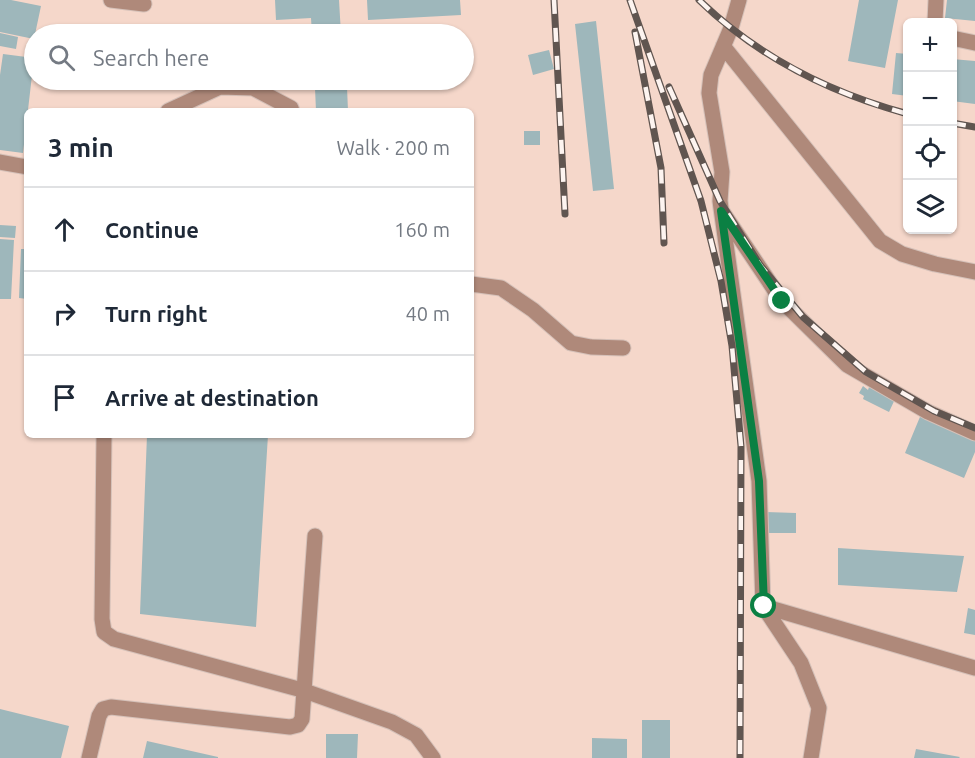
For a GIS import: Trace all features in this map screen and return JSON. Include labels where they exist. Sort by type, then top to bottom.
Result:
[{"type":"street","points":[[111,0],[144,4]]},
{"type":"street","points":[[739,0],[731,28],[711,75],[709,93],[723,172],[721,211],[759,481],[764,606],[801,663],[819,708],[811,758]]},
{"type":"street","points":[[935,18],[936,0]]},
{"type":"street","points":[[957,39],[975,43]]},
{"type":"street","points":[[723,46],[880,241],[902,254],[935,264],[975,272]]},
{"type":"street","points":[[174,108],[214,90]]},
{"type":"street","points":[[257,90],[291,108]]},
{"type":"street","points":[[0,162],[24,166]]},
{"type":"street","points":[[721,211],[782,301],[847,365],[928,412],[975,433]]},
{"type":"street","points":[[474,284],[501,288],[533,310],[571,343],[591,347],[623,348]]},
{"type":"street","points":[[104,438],[102,619],[104,632],[114,639],[302,690],[392,722],[416,735],[434,758]]},
{"type":"street","points":[[89,758],[99,716],[103,709],[111,707],[290,727],[298,725],[302,719],[302,690],[315,536]]},
{"type":"street","points":[[764,606],[975,668]]},
{"type":"shaded area","points":[[0,0],[975,0],[975,758],[0,758]]},
{"type":"building","points":[[0,0],[41,6],[37,24],[24,24],[24,37],[0,32]]},
{"type":"building","points":[[275,0],[339,0],[340,24],[311,24],[311,18],[276,20]]},
{"type":"building","points":[[367,0],[460,0],[461,15],[368,20]]},
{"type":"building","points":[[859,0],[898,0],[885,68],[848,61]]},
{"type":"building","points":[[947,0],[975,0],[975,21],[945,18]]},
{"type":"building","points":[[596,21],[614,189],[593,191],[575,24]]},
{"type":"building","points":[[0,33],[18,37],[16,49],[0,46]]},
{"type":"building","points":[[549,50],[554,69],[533,75],[528,55]]},
{"type":"building","points":[[896,53],[903,54],[903,95],[892,94]]},
{"type":"building","points":[[3,54],[24,57],[24,90],[30,90],[28,108],[24,108],[23,153],[0,150],[0,75]]},
{"type":"building","points":[[957,59],[975,61],[975,104],[957,102]]},
{"type":"building","points":[[315,90],[347,90],[348,108],[316,108]]},
{"type":"building","points":[[524,131],[540,131],[540,145],[524,145]]},
{"type":"building","points":[[0,225],[16,226],[15,238],[0,237]]},
{"type":"building","points":[[0,239],[14,240],[11,299],[0,299]]},
{"type":"building","points":[[21,249],[24,249],[24,299],[19,298]]},
{"type":"building","points":[[870,384],[896,397],[889,412],[863,399],[864,396],[859,393],[863,386],[868,390]]},
{"type":"building","points":[[922,412],[975,435],[975,452],[964,478],[905,453]]},
{"type":"building","points":[[147,438],[268,438],[256,627],[140,614]]},
{"type":"building","points":[[766,512],[796,513],[796,533],[765,533]]},
{"type":"building","points":[[838,548],[964,556],[957,592],[838,585]]},
{"type":"building","points":[[968,608],[975,610],[975,635],[964,633]]},
{"type":"building","points":[[0,709],[69,726],[61,758],[0,758]]},
{"type":"building","points":[[642,720],[670,720],[670,758],[642,758]]},
{"type":"building","points":[[326,734],[358,734],[357,758],[326,758]]},
{"type":"building","points":[[592,738],[627,739],[627,758],[592,758]]},
{"type":"building","points":[[147,741],[218,757],[218,758],[143,758]]},
{"type":"building","points":[[916,749],[960,757],[914,758]]},
{"type":"railway","points":[[554,0],[565,214]]},
{"type":"railway","points":[[630,0],[701,201],[721,281],[732,346],[741,446],[740,758]]},
{"type":"railway","points":[[699,0],[745,38],[796,70],[851,95],[903,112]]},
{"type":"railway","points":[[635,32],[661,168],[664,243]]},
{"type":"railway","points":[[669,87],[720,201],[760,265],[803,317],[866,372],[934,411],[975,428]]},
{"type":"railway","points":[[957,124],[975,127]]},
{"type":"route","points":[[764,606],[759,481],[721,211],[782,301]]}]
